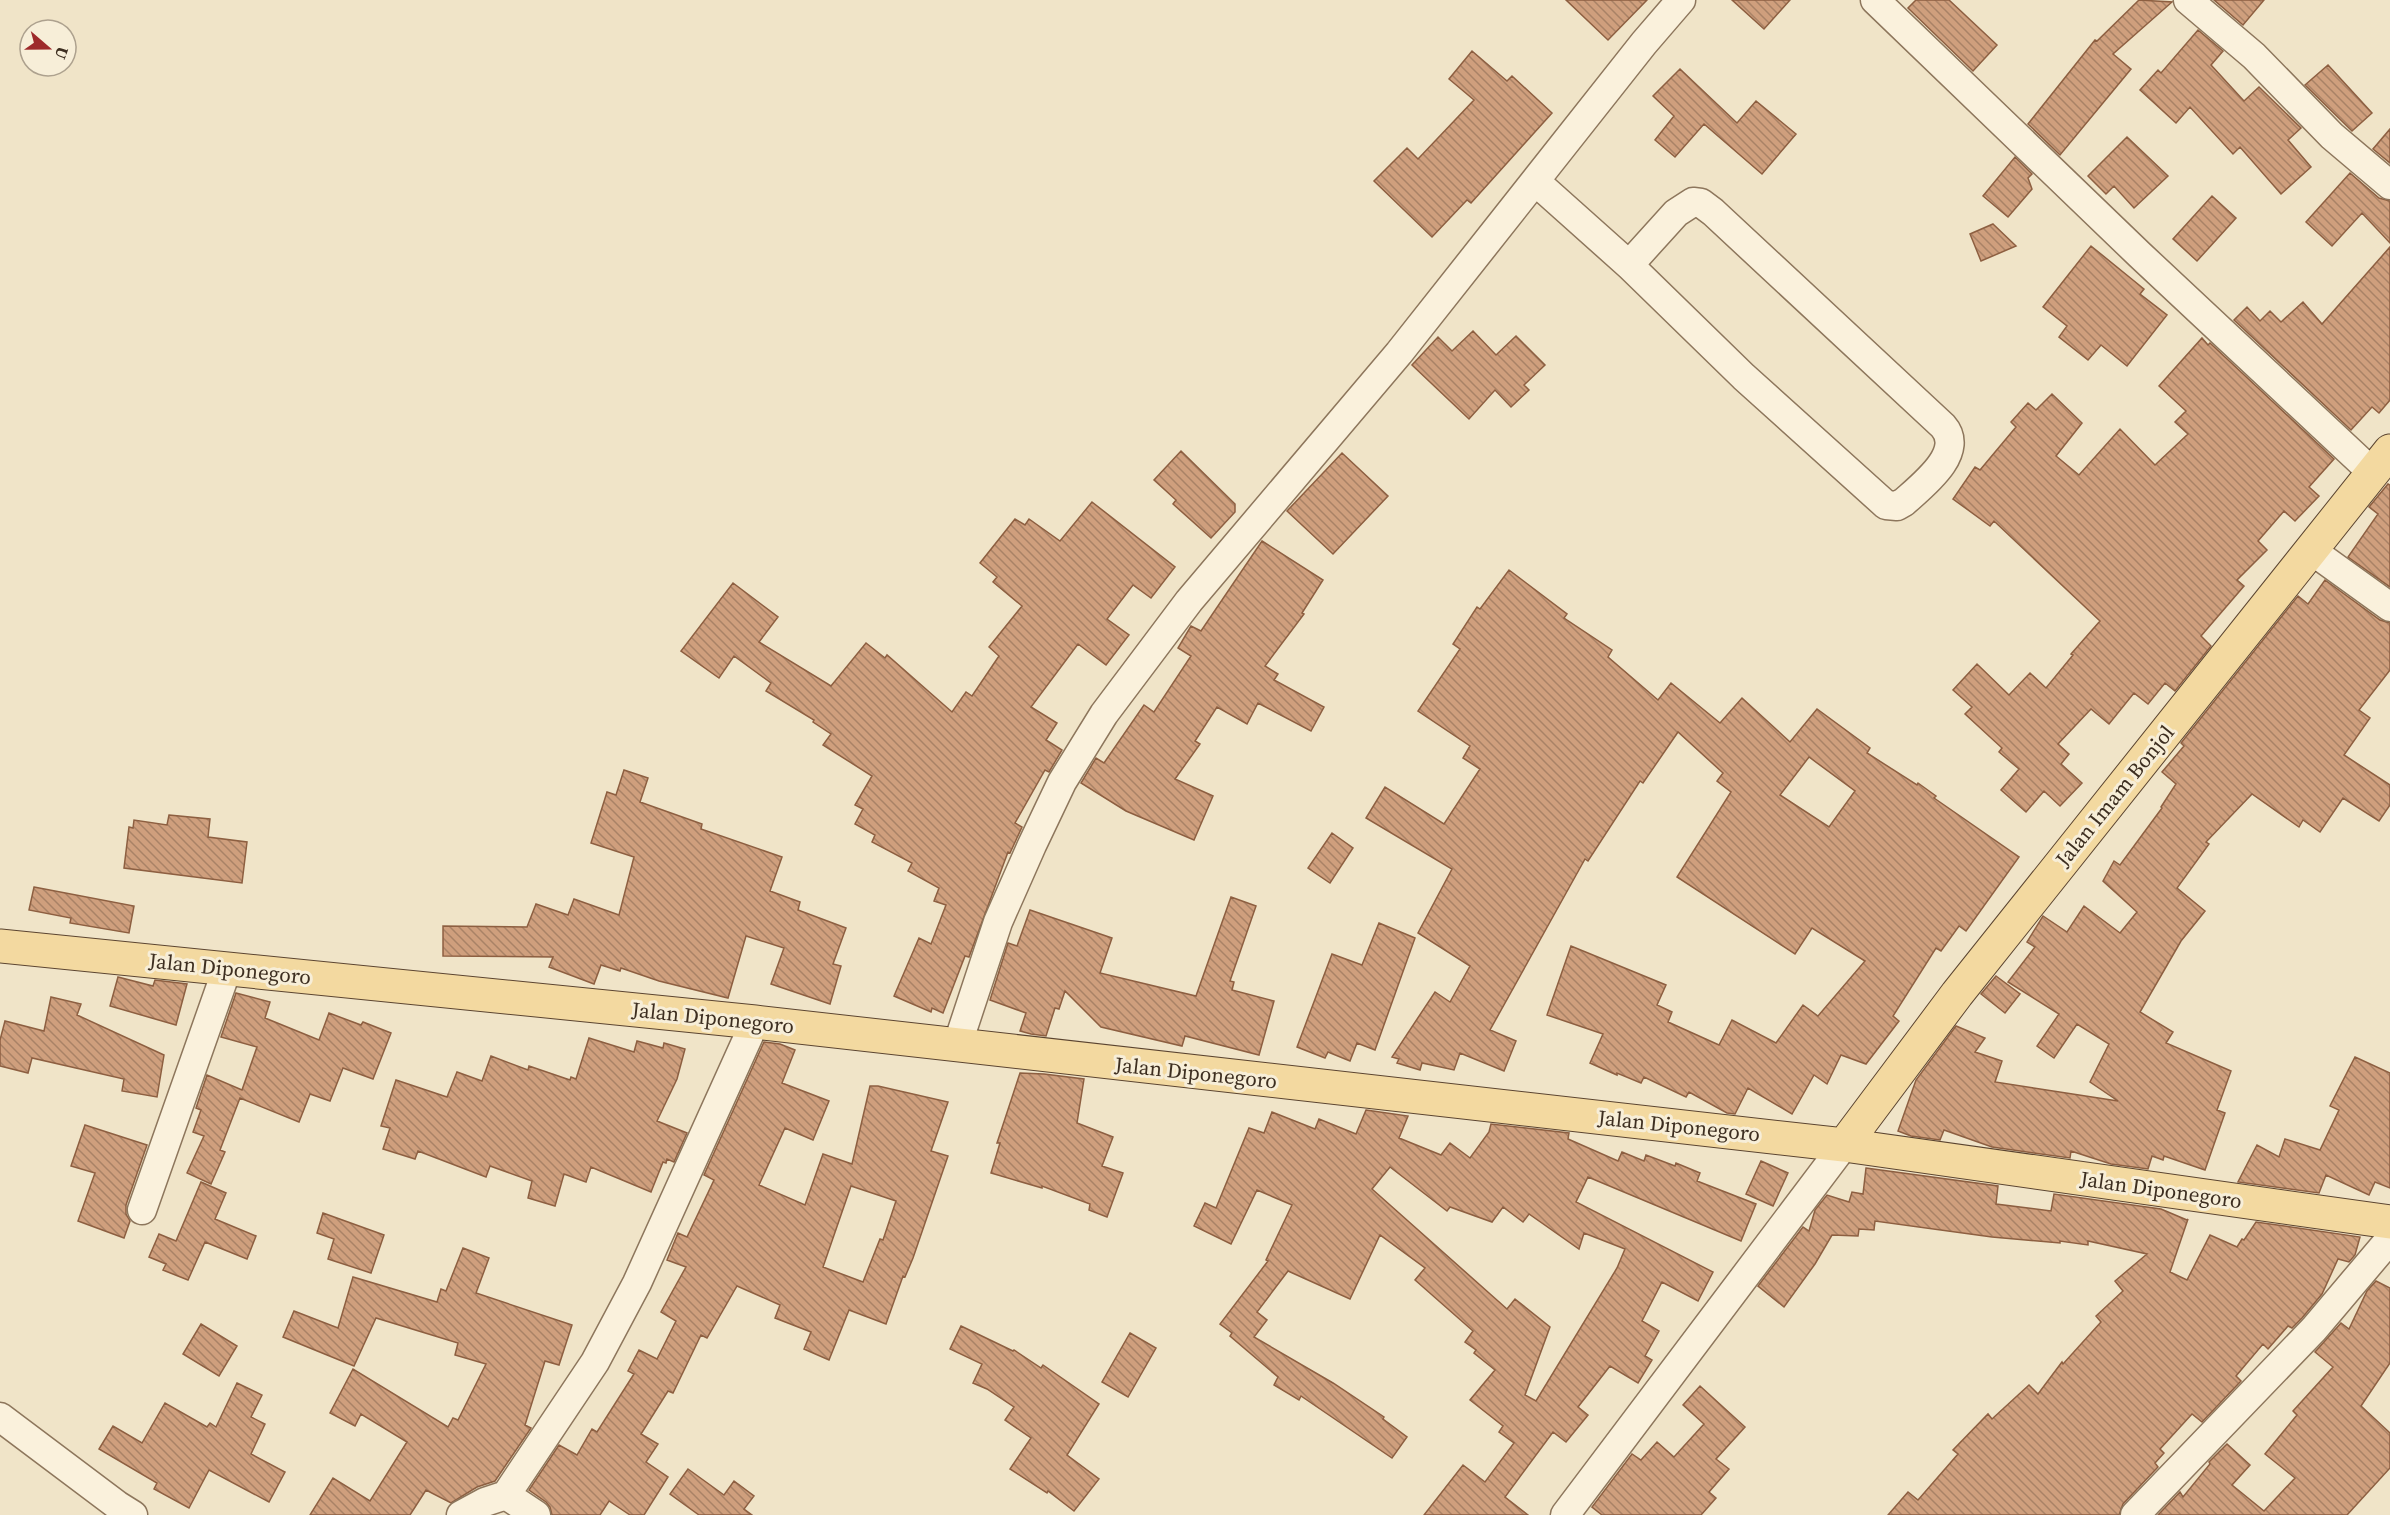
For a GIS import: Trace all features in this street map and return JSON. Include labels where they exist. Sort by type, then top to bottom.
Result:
[{"type":"main road","name":"Jalan Imam Bonjol","points":[[1844,1145],[1957,994],[2381,462]]},
{"type":"main road","name":"Jalan Diponegoro","points":[[0,946],[755,1022],[1844,1145],[2390,1222]]},
{"type":"street","points":[[957,1046],[998,922],[1032,845],[1062,782],[1104,714],[1188,601],[1400,353],[1644,43],[1682,0]]},
{"type":"street","points":[[1875,0],[2140,255],[2381,462]]},
{"type":"street","points":[[2188,0],[2254,56],[2332,136],[2390,185]]},
{"type":"street","points":[[1535,181],[1629,265],[1744,377],[1886,505],[1897,506],[1904,502],[1945,461],[1950,450],[1951,438],[1943,426],[1701,203],[1693,202],[1676,213],[1629,265]]},
{"type":"street","points":[[2311,550],[2390,607]]},
{"type":"street","points":[[142,1210],[227,969]]},
{"type":"street","points":[[461,1515],[485,1502],[506,1495],[595,1362],[637,1283],[755,1022]]},
{"type":"street","points":[[1565,1515],[1844,1145]]},
{"type":"street","points":[[2147,1511],[2314,1329],[2390,1239]]},
{"type":"street","points":[[0,1417],[133,1515]]},
{"type":"street","points":[[506,1495],[536,1515]]},
{"type":"building","points":[[1566,0],[1647,0],[1608,40]]},
{"type":"building","points":[[1732,0],[1790,0],[1764,29]]},
{"type":"building","points":[[1916,0],[1949,0],[1997,45],[1973,71],[1908,8]]},
{"type":"building","points":[[2139,0],[2172,2],[2113,54],[2131,69],[2060,155],[2028,124],[2095,40],[2097,41]]},
{"type":"building","points":[[2214,0],[2264,0],[2243,25]]},
{"type":"building","points":[[2198,30],[2223,51],[2211,65],[2244,101],[2259,87],[2301,128],[2288,140],[2311,167],[2281,194],[2240,147],[2233,154],[2190,107],[2176,123],[2140,90],[2158,70],[2161,73]]},
{"type":"building","points":[[1472,51],[1507,81],[1512,76],[1552,113],[1471,203],[1467,200],[1432,237],[1374,181],[1407,148],[1418,159],[1474,100],[1449,79]]},
{"type":"building","points":[[2328,65],[2372,113],[2352,131],[2305,85]]},
{"type":"building","points":[[1680,69],[1737,123],[1756,101],[1796,134],[1762,174],[1704,124],[1675,157],[1655,140],[1674,116],[1653,96]]},
{"type":"building","points":[[2390,129],[2390,163],[2373,149]]},
{"type":"building","points":[[2127,137],[2168,176],[2134,208],[2114,186],[2106,194],[2088,176]]},
{"type":"building","points":[[2015,157],[2032,174],[2028,178],[2032,189],[2008,217],[1983,196]]},
{"type":"building","points":[[2350,173],[2379,198],[2390,201],[2390,243],[2362,213],[2332,246],[2306,222]]},
{"type":"building","points":[[2212,196],[2236,218],[2197,261],[2173,239]]},
{"type":"building","points":[[1993,224],[2016,246],[1981,261],[1970,234]]},
{"type":"building","points":[[2091,246],[2144,289],[2140,294],[2167,315],[2127,366],[2101,345],[2088,360],[2059,337],[2067,326],[2043,307]]},
{"type":"building","points":[[2390,247],[2390,400],[2379,413],[2372,407],[2351,430],[2234,320],[2247,307],[2260,321],[2270,311],[2281,322],[2303,302],[2322,324]]},
{"type":"building","points":[[1473,331],[1496,355],[1516,336],[1545,365],[1524,385],[1529,390],[1511,407],[1495,390],[1469,419],[1412,365],[1438,337],[1452,351]]},
{"type":"building","points":[[2202,338],[2334,459],[2309,487],[2319,496],[2295,521],[2284,511],[2258,541],[2267,550],[2237,580],[2244,586],[2201,636],[2211,646],[2175,691],[2165,683],[2148,704],[2134,693],[2109,724],[2091,709],[2058,744],[2069,754],[2061,764],[2082,783],[2060,806],[2044,791],[2026,812],[2001,790],[2019,769],[1999,752],[2002,748],[1965,714],[1972,707],[1953,690],[1977,664],[2009,695],[2030,673],[2046,688],[2073,655],[2071,654],[2100,621],[1994,521],[1990,526],[1953,499],[1975,467],[1980,470],[2016,427],[2011,422],[2028,403],[2036,410],[2052,394],[2082,423],[2056,456],[2079,475],[2120,429],[2155,465],[2188,434],[2175,422],[2186,411],[2159,386]]},
{"type":"building","points":[[1181,451],[1235,504],[1235,512],[1211,538],[1173,504],[1176,500],[1154,480]]},
{"type":"building","points":[[1342,453],[1388,496],[1333,554],[1287,511]]},
{"type":"building","points":[[2388,484],[2390,485],[2390,587],[2348,557],[2378,514],[2369,507]]},
{"type":"building","points":[[1092,502],[1175,567],[1151,598],[1133,585],[1107,619],[1129,635],[1106,665],[1078,644],[1031,707],[1057,723],[1046,740],[1062,750],[1049,772],[1045,770],[1015,823],[1022,827],[1010,853],[1008,852],[969,957],[965,956],[943,1013],[932,1008],[931,1012],[894,996],[919,938],[931,944],[946,905],[934,901],[939,888],[908,871],[912,863],[872,842],[875,835],[855,824],[863,809],[855,805],[872,776],[823,745],[831,734],[813,722],[814,720],[766,691],[771,683],[734,656],[719,678],[681,651],[733,583],[778,617],[759,642],[831,686],[866,643],[885,658],[887,655],[952,712],[966,692],[972,696],[999,656],[989,647],[1022,606],[993,582],[997,577],[980,563],[1015,519],[1025,525],[1029,519],[1060,541]]},
{"type":"building","points":[[1262,541],[1323,580],[1302,613],[1304,614],[1265,666],[1278,674],[1274,680],[1324,707],[1311,731],[1258,703],[1247,724],[1217,707],[1195,741],[1200,744],[1175,779],[1213,796],[1194,840],[1126,811],[1081,783],[1096,758],[1104,763],[1144,705],[1154,712],[1191,656],[1178,648],[1191,626],[1201,631]]},
{"type":"building","points":[[1509,570],[1567,614],[1564,618],[1612,650],[1608,657],[1658,700],[1671,683],[1720,723],[1742,698],[1790,742],[1817,709],[1870,748],[1867,753],[1917,785],[1918,783],[1936,796],[1934,798],[2019,857],[1966,931],[1959,926],[1941,951],[1936,948],[1893,1016],[1899,1021],[1866,1064],[1841,1055],[1827,1084],[1814,1075],[1792,1114],[1748,1088],[1735,1114],[1727,1113],[1689,1092],[1686,1097],[1644,1077],[1641,1083],[1590,1063],[1603,1034],[1547,1015],[1571,946],[1666,985],[1657,1005],[1672,1012],[1668,1022],[1719,1045],[1732,1020],[1776,1043],[1803,1005],[1818,1016],[1865,961],[1812,928],[1795,954],[1677,877],[1731,792],[1717,781],[1723,773],[1678,732],[1643,783],[1640,781],[1588,861],[1585,859],[1490,1030],[1516,1041],[1504,1071],[1460,1053],[1454,1070],[1422,1063],[1420,1070],[1397,1063],[1399,1059],[1392,1057],[1435,992],[1450,1002],[1470,966],[1418,933],[1452,869],[1366,818],[1385,787],[1444,824],[1480,769],[1463,758],[1470,746],[1418,711],[1460,649],[1453,644],[1477,607],[1480,609]],"holes":[[[1809,757],[1855,791],[1829,827],[1780,795]]]},
{"type":"building","points":[[2325,580],[2380,620],[2390,623],[2390,670],[2359,710],[2370,718],[2344,755],[2390,785],[2390,805],[2379,821],[2343,798],[2320,832],[2303,820],[2299,827],[2252,794],[2206,842],[2209,844],[2177,888],[2205,911],[2181,941],[2140,1012],[2173,1032],[2166,1043],[2231,1071],[2217,1110],[2225,1113],[2205,1170],[2164,1156],[2163,1160],[2152,1156],[2148,1169],[2111,1164],[2071,1151],[2070,1158],[1992,1147],[1944,1130],[1940,1140],[1911,1136],[1898,1131],[1916,1080],[1956,1026],[1985,1038],[1975,1052],[2002,1061],[1995,1082],[2118,1101],[2090,1082],[2109,1044],[2077,1024],[2054,1058],[2037,1046],[2059,1014],[2008,982],[2035,947],[2027,942],[2043,916],[2067,932],[2084,906],[2120,933],[2137,912],[2103,881],[2114,861],[2120,865],[2162,808],[2176,784],[2162,772],[2184,746],[2181,743],[2298,596],[2308,604]]},
{"type":"building","points":[[624,770],[648,778],[640,802],[702,824],[701,829],[782,857],[770,891],[800,902],[798,910],[846,928],[833,964],[841,966],[830,1004],[771,984],[784,948],[746,936],[728,998],[659,981],[621,968],[620,971],[601,965],[594,984],[549,967],[553,957],[443,956],[443,926],[527,927],[536,904],[568,915],[574,899],[619,915],[634,857],[591,843],[607,792],[616,795]]},
{"type":"building","points":[[169,815],[210,819],[208,837],[247,842],[242,883],[124,868],[129,827],[133,828],[134,820],[167,825]]},
{"type":"building","points":[[1332,833],[1353,848],[1330,883],[1308,868]]},
{"type":"building","points":[[34,887],[134,906],[129,933],[70,923],[71,918],[29,910]]},
{"type":"building","points":[[1231,897],[1256,906],[1230,981],[1234,982],[1232,990],[1274,1001],[1259,1055],[1185,1036],[1182,1046],[1101,1027],[1065,991],[1059,1009],[1055,1008],[1046,1036],[1031,1034],[1020,1031],[1026,1013],[990,1000],[1008,943],[1017,946],[1030,910],[1112,938],[1100,973],[1196,996]]},
{"type":"building","points":[[1379,923],[1415,938],[1375,1050],[1357,1043],[1350,1061],[1328,1052],[1325,1058],[1297,1047],[1332,954],[1362,965]]},
{"type":"building","points":[[1996,976],[2020,994],[2005,1013],[1981,994]]},
{"type":"building","points":[[118,977],[153,986],[155,980],[187,984],[176,1025],[110,1006]]},
{"type":"building","points":[[236,993],[270,1002],[265,1018],[319,1040],[329,1013],[361,1025],[363,1022],[391,1033],[373,1079],[343,1068],[330,1101],[310,1094],[299,1122],[240,1098],[220,1150],[225,1152],[211,1184],[187,1173],[204,1136],[193,1132],[201,1110],[196,1108],[207,1075],[242,1090],[257,1047],[221,1037]]},
{"type":"building","points":[[51,997],[81,1004],[77,1015],[164,1055],[157,1097],[122,1091],[124,1079],[32,1058],[28,1073],[0,1066],[0,1040],[5,1021],[44,1031]]},
{"type":"building","points":[[589,1038],[634,1052],[637,1041],[663,1048],[664,1043],[685,1049],[677,1079],[657,1121],[687,1133],[674,1162],[667,1159],[666,1163],[663,1162],[651,1192],[591,1167],[586,1182],[564,1174],[555,1206],[528,1198],[532,1181],[490,1166],[486,1177],[418,1151],[415,1159],[383,1149],[390,1128],[381,1126],[396,1080],[447,1097],[457,1072],[482,1081],[491,1056],[528,1070],[529,1066],[570,1080],[571,1077],[576,1079]]},
{"type":"building","points":[[764,1042],[780,1044],[795,1050],[782,1083],[829,1101],[813,1140],[785,1128],[759,1185],[805,1205],[823,1154],[852,1164],[870,1086],[948,1102],[931,1151],[948,1156],[913,1258],[905,1277],[903,1276],[886,1324],[849,1310],[829,1360],[804,1349],[811,1332],[775,1318],[780,1305],[737,1286],[707,1338],[701,1335],[673,1393],[668,1391],[641,1434],[658,1444],[646,1462],[668,1477],[644,1515],[630,1515],[609,1501],[600,1515],[552,1515],[546,1502],[529,1490],[559,1445],[577,1455],[592,1429],[597,1432],[634,1374],[628,1371],[639,1350],[657,1359],[676,1321],[661,1312],[686,1267],[667,1260],[678,1233],[687,1237],[714,1180],[704,1175]],"holes":[[[851,1186],[896,1201],[883,1240],[880,1239],[863,1282],[823,1267]]]},
{"type":"building","points":[[2355,1057],[2390,1073],[2390,1188],[2375,1182],[2369,1195],[2326,1175],[2319,1193],[2238,1182],[2257,1145],[2279,1157],[2285,1139],[2320,1150],[2339,1110],[2330,1106]]},
{"type":"building","points":[[1020,1073],[1084,1079],[1077,1123],[1113,1137],[1102,1166],[1123,1173],[1107,1217],[1089,1210],[1090,1204],[1042,1186],[1042,1188],[991,1173],[1000,1143],[997,1143]]},
{"type":"building","points":[[1366,1110],[1408,1116],[1399,1138],[1441,1155],[1450,1143],[1470,1158],[1489,1132],[1491,1124],[1569,1133],[1568,1139],[1618,1161],[1622,1152],[1644,1161],[1646,1155],[1675,1166],[1676,1163],[1700,1173],[1697,1181],[1756,1204],[1741,1241],[1588,1177],[1576,1202],[1713,1272],[1698,1301],[1662,1282],[1642,1321],[1659,1331],[1645,1356],[1652,1360],[1638,1383],[1610,1366],[1578,1407],[1588,1415],[1566,1442],[1553,1432],[1505,1497],[1528,1515],[1424,1515],[1463,1465],[1485,1482],[1514,1443],[1499,1432],[1503,1426],[1470,1400],[1495,1370],[1474,1353],[1476,1350],[1465,1342],[1473,1331],[1415,1280],[1425,1268],[1380,1235],[1350,1299],[1288,1271],[1257,1312],[1267,1320],[1254,1337],[1333,1383],[1384,1417],[1383,1419],[1407,1437],[1392,1458],[1301,1396],[1299,1400],[1274,1385],[1278,1377],[1230,1336],[1232,1333],[1220,1324],[1268,1261],[1266,1260],[1292,1205],[1257,1190],[1231,1244],[1194,1226],[1205,1203],[1216,1208],[1249,1128],[1264,1133],[1272,1112],[1315,1129],[1319,1119],[1356,1134]],"holes":[[[1390,1167],[1447,1211],[1450,1207],[1492,1222],[1503,1207],[1523,1222],[1529,1214],[1579,1249],[1584,1233],[1625,1249],[1617,1268],[1536,1401],[1525,1395],[1550,1327],[1515,1299],[1507,1309],[1372,1189]]]},
{"type":"building","points":[[85,1125],[147,1145],[126,1205],[126,1214],[130,1221],[124,1238],[78,1221],[95,1173],[71,1166]]},
{"type":"building","points":[[1761,1161],[1788,1173],[1773,1206],[1746,1194]]},
{"type":"building","points":[[1866,1168],[1998,1186],[1996,1204],[2051,1211],[2054,1194],[2161,1209],[2188,1219],[2170,1272],[2187,1280],[2210,1235],[2237,1247],[2256,1222],[2360,1237],[2355,1255],[2349,1262],[2338,1259],[2322,1294],[2302,1318],[2292,1328],[2288,1326],[2268,1349],[2263,1344],[2236,1376],[2241,1381],[2202,1422],[2192,1414],[2160,1449],[2164,1453],[2155,1463],[2158,1467],[2123,1504],[2119,1515],[1888,1515],[1908,1492],[1918,1500],[1958,1454],[1953,1450],[1988,1414],[1992,1419],[2029,1385],[2038,1394],[2062,1362],[2063,1364],[2101,1322],[2096,1316],[2123,1291],[2115,1281],[2147,1254],[2088,1241],[2088,1245],[1992,1237],[1875,1221],[1874,1230],[1859,1229],[1858,1236],[1832,1235],[1815,1264],[1784,1307],[1758,1286],[1803,1227],[1809,1231],[1815,1210],[1827,1195],[1849,1202],[1852,1192],[1863,1194]]},
{"type":"building","points":[[201,1182],[226,1193],[215,1219],[256,1236],[247,1259],[205,1242],[188,1280],[163,1270],[166,1264],[149,1257],[159,1234],[176,1241]]},
{"type":"building","points":[[323,1213],[384,1235],[371,1273],[328,1259],[334,1239],[317,1233]]},
{"type":"building","points":[[463,1248],[489,1258],[476,1293],[572,1325],[559,1365],[545,1361],[525,1425],[531,1428],[495,1481],[477,1487],[451,1503],[426,1490],[410,1515],[310,1515],[333,1478],[370,1501],[407,1442],[361,1414],[355,1426],[330,1413],[353,1369],[448,1427],[453,1418],[458,1420],[486,1364],[455,1355],[458,1343],[376,1318],[354,1366],[283,1337],[294,1311],[338,1328],[353,1277],[437,1302],[441,1289],[446,1291]]},
{"type":"building","points":[[2376,1281],[2390,1288],[2390,1363],[2361,1406],[2390,1433],[2390,1468],[2347,1515],[2158,1515],[2180,1492],[2183,1497],[2210,1464],[2209,1462],[2227,1444],[2250,1465],[2232,1485],[2264,1511],[2295,1478],[2265,1454],[2297,1415],[2293,1411],[2333,1367],[2315,1352],[2341,1323],[2349,1329],[2367,1291]]},
{"type":"building","points":[[201,1324],[237,1346],[219,1376],[183,1354]]},
{"type":"building","points":[[961,1326],[1014,1350],[1041,1368],[1043,1365],[1099,1404],[1067,1455],[1099,1479],[1074,1511],[1048,1491],[1047,1493],[1010,1469],[1031,1438],[1005,1420],[1014,1407],[987,1389],[973,1383],[982,1364],[950,1349]]},
{"type":"building","points":[[1130,1333],[1156,1348],[1128,1397],[1102,1382]]},
{"type":"building","points":[[237,1383],[262,1395],[251,1417],[265,1424],[251,1454],[285,1472],[269,1502],[209,1470],[189,1508],[154,1489],[157,1483],[99,1449],[113,1426],[142,1443],[165,1403],[207,1427],[210,1423],[216,1427]]},
{"type":"building","points":[[1700,1386],[1745,1427],[1716,1459],[1729,1469],[1709,1492],[1716,1498],[1701,1515],[1602,1515],[1592,1507],[1632,1454],[1641,1460],[1657,1442],[1674,1457],[1704,1424],[1683,1405]]},
{"type":"building","points":[[688,1469],[724,1495],[734,1481],[754,1496],[744,1509],[752,1515],[699,1515],[670,1494]]}]
